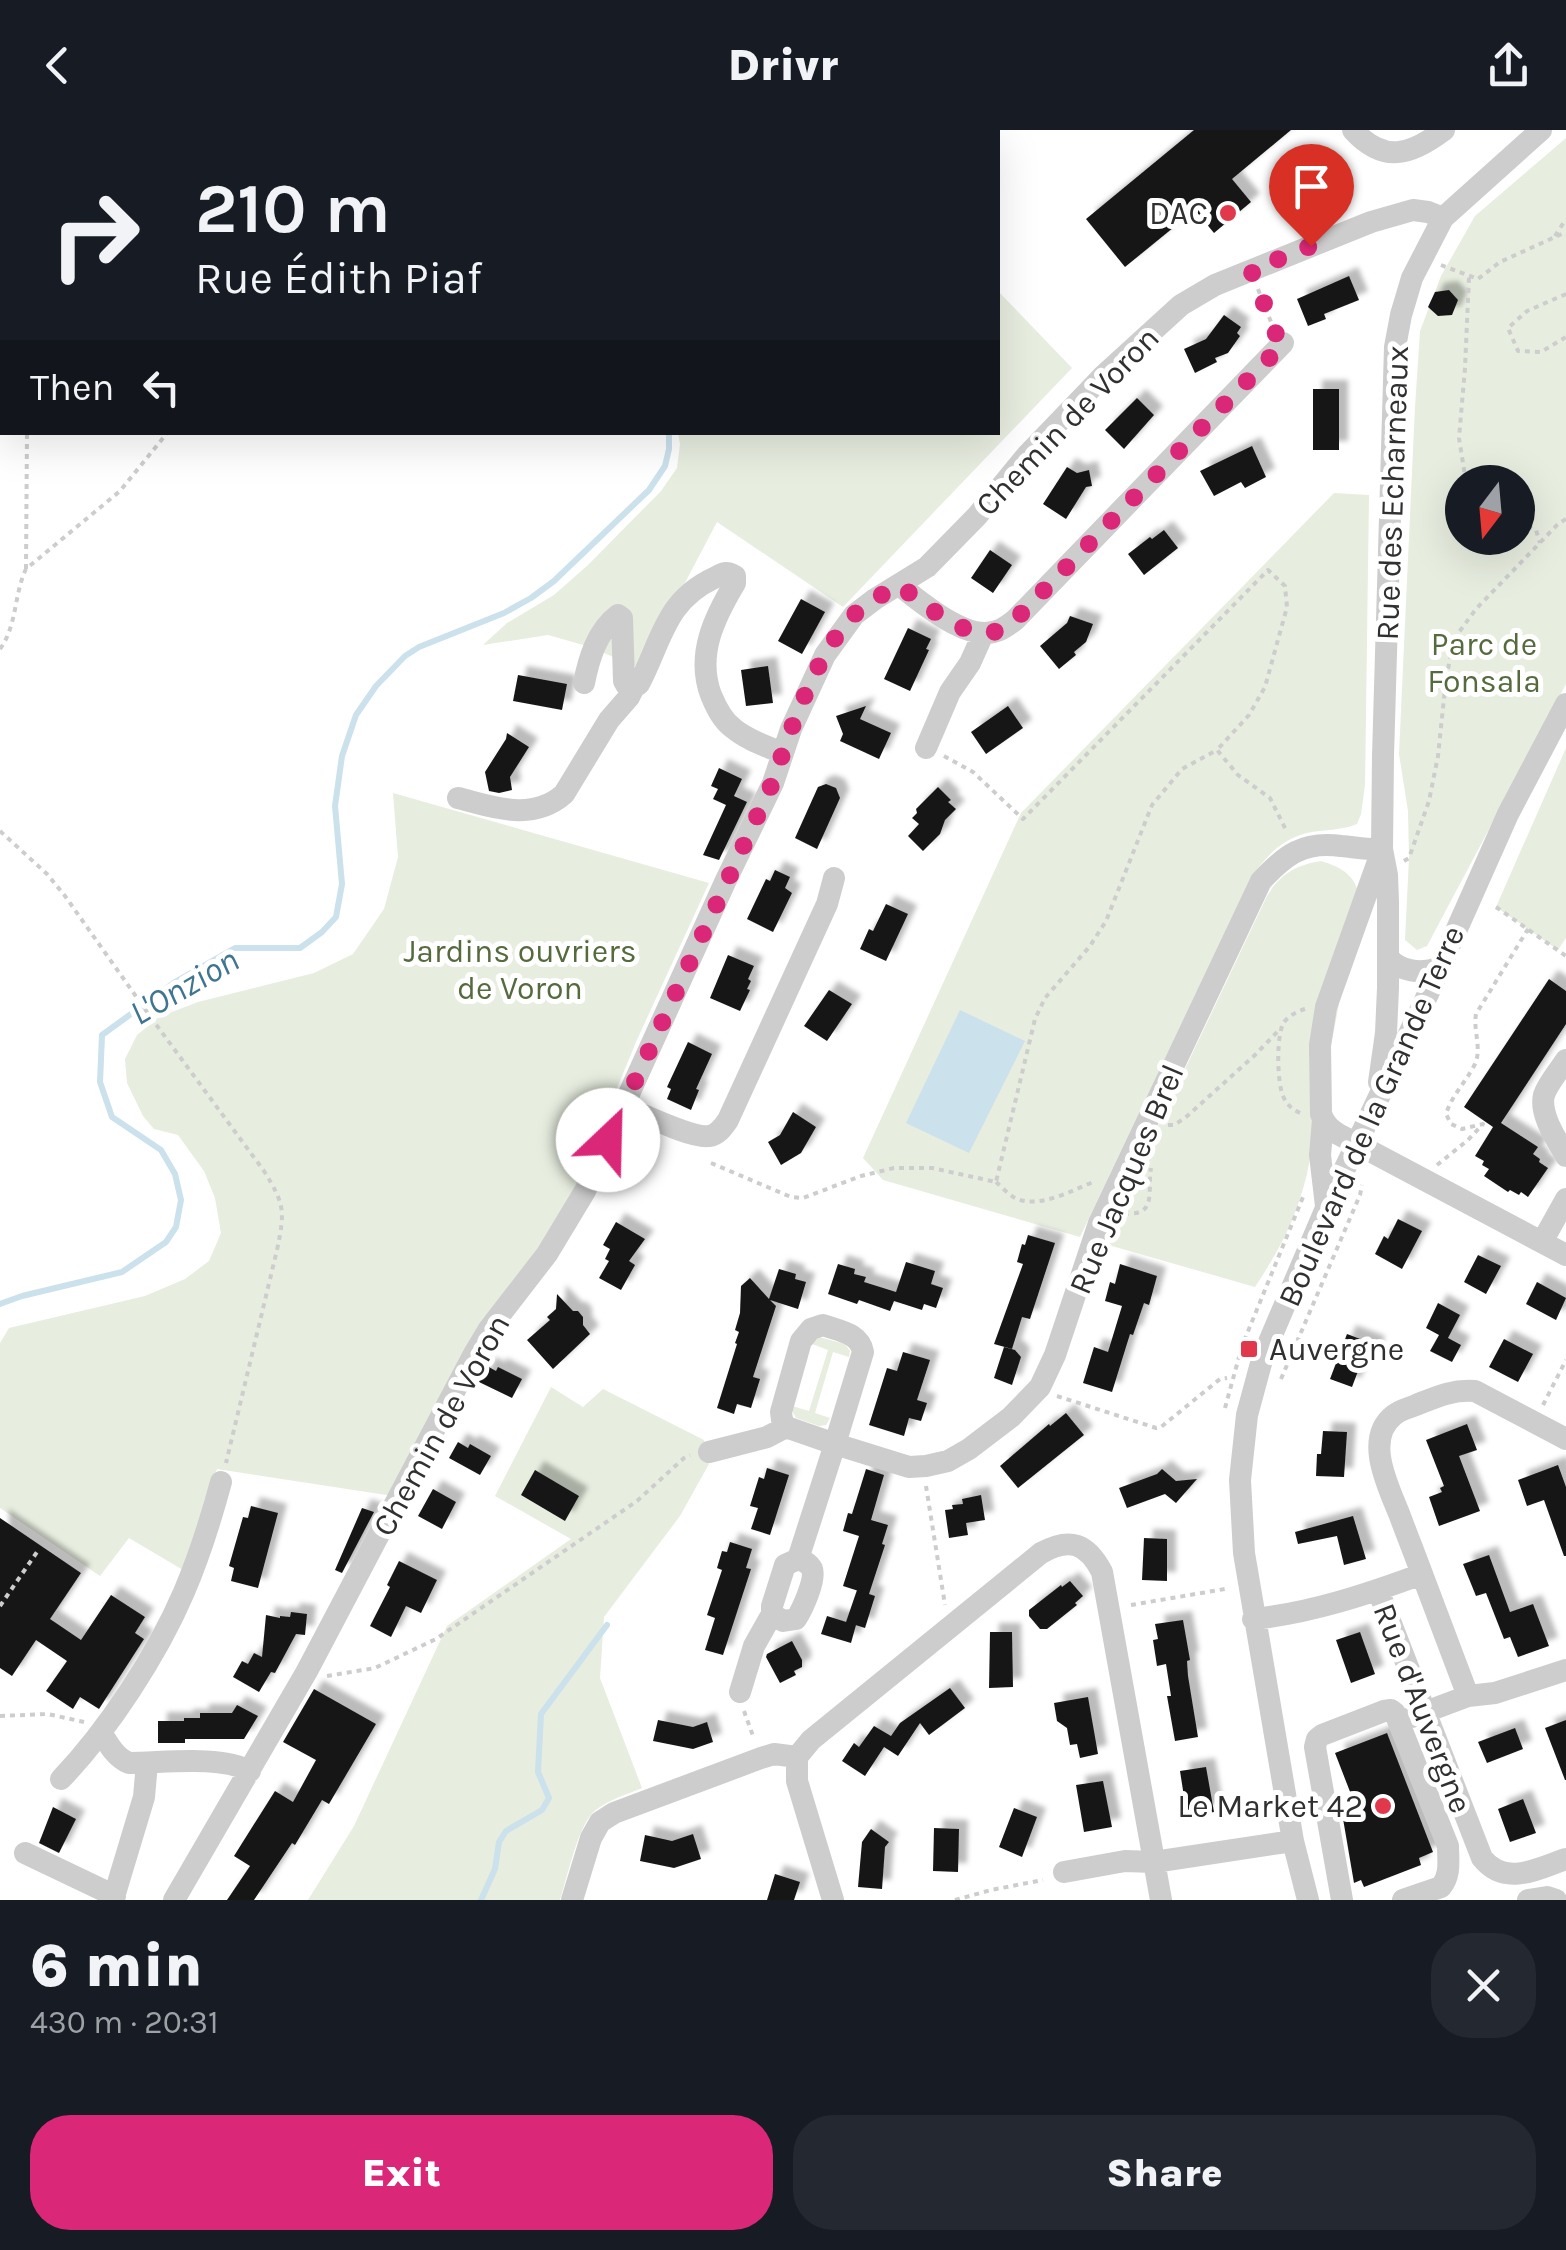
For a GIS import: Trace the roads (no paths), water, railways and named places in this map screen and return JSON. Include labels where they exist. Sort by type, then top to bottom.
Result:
[{"type":"street","points":[[1353,130],[1374,148],[1400,153],[1426,144],[1444,130]]},
{"type":"street","name":"Rue des Echarneaux","points":[[1376,1105],[1386,1033],[1388,957],[1395,346],[1412,278],[1443,218],[1541,130]]},
{"type":"street","name":"Chemin de Voron","points":[[174,1900],[307,1671],[474,1354],[535,1270],[592,1175],[772,784],[825,655],[854,615],[927,567],[1102,377],[1181,305],[1251,270],[1371,222],[1413,210],[1443,218]]},
{"type":"street","points":[[899,585],[940,615],[983,634],[1001,631],[1283,344]]},
{"type":"street","points":[[584,682],[598,641],[618,616],[622,618],[624,681],[628,686],[640,684],[680,601],[696,586],[730,572],[735,583],[706,645],[704,667],[709,688],[717,710],[731,727],[782,753]]},
{"type":"street","points":[[926,748],[950,692],[970,663],[983,634]]},
{"type":"street","points":[[458,798],[507,811],[525,811],[556,801],[634,687]]},
{"type":"street","name":"Boulevard de la Grande Terre","points":[[1308,1900],[1253,1619],[1240,1511],[1247,1415],[1263,1356],[1326,1208],[1508,814],[1566,704]]},
{"type":"street","name":"Rue Jacques Brel","points":[[835,1444],[910,1466],[948,1460],[1012,1416],[1040,1387],[1055,1355],[1099,1223],[1262,881],[1279,861],[1296,850],[1320,845],[1364,850],[1389,858]]},
{"type":"street","name":"Rue des Echarneaux","points":[[1326,1208],[1316,1118],[1321,1114],[1322,1027],[1326,1007],[1389,858]]},
{"type":"street","points":[[622,1106],[694,1135],[719,1132],[827,904],[834,878]]},
{"type":"street","points":[[1388,957],[1393,964],[1418,972],[1439,968]]},
{"type":"street","points":[[1566,1060],[1544,1094],[1543,1104],[1566,1156]]},
{"type":"street","points":[[1316,1118],[1328,1128],[1566,1255]]},
{"type":"street","points":[[1542,1242],[1566,1198]]},
{"type":"street","points":[[740,1692],[754,1646],[772,1614],[786,1565],[798,1558],[835,1444],[863,1352],[862,1344],[847,1334],[817,1326],[801,1341],[782,1403],[782,1420],[786,1427],[835,1444]]},
{"type":"street","points":[[1468,1696],[1383,1472],[1381,1438],[1395,1414],[1460,1389],[1475,1391],[1566,1440]]},
{"type":"street","points":[[709,1452],[767,1437],[786,1427]]},
{"type":"street","points":[[61,1779],[100,1732],[149,1657],[183,1594],[221,1482]]},
{"type":"street","points":[[833,1900],[797,1781],[797,1757],[812,1740],[1041,1553],[1056,1544],[1070,1544],[1094,1556],[1102,1572],[1161,1900]]},
{"type":"street","points":[[1378,1590],[1422,1574]]},
{"type":"street","name":"Rue d'Auvergne","points":[[1253,1619],[1302,1612],[1378,1590],[1482,1858],[1490,1868],[1503,1874],[1519,1874],[1566,1859]]},
{"type":"street","points":[[1346,1742],[1468,1696],[1495,1693],[1566,1670]]},
{"type":"street","points":[[1342,1900],[1317,1739],[1392,1710],[1448,1846],[1448,1875],[1441,1887],[1404,1900]]},
{"type":"street","points":[[100,1732],[122,1760],[129,1763],[216,1762],[250,1771]]},
{"type":"street","points":[[572,1900],[592,1838],[600,1822],[614,1813],[757,1747],[797,1757]]},
{"type":"street","points":[[25,1853],[114,1898],[144,1798],[147,1763]]},
{"type":"street","points":[[1064,1872],[1294,1841]]},
{"type":"street","points":[[1528,1900],[1547,1896],[1556,1900]]},
{"type":"water","points":[[960,1010],[1025,1041],[969,1153],[906,1123]]},
{"type":"waterway","name":"L'Onzion","points":[[0,1304],[122,1272],[166,1242],[176,1227],[181,1200],[175,1174],[161,1150],[112,1117],[100,1082],[102,1035],[175,982],[235,948],[300,948],[322,932],[336,917],[342,884],[335,806],[342,756],[356,715],[376,686],[419,647],[504,613],[554,581],[649,490],[665,466],[669,435]]},
{"type":"waterway","points":[[481,1900],[506,1831],[542,1810],[549,1798],[538,1772],[541,1714],[607,1625]]},
{"type":"place","name":"DAC","points":[[1228,213]]},
{"type":"place","name":"Auvergne","points":[[1249,1349]]},
{"type":"place","name":"Le Market 42","points":[[1383,1806]]},
{"type":"park label","name":"Parc de Fonsala","points":[[1484,662]]},
{"type":"park label","name":"Jardins ouvriers de Voron","points":[[520,970]]}]
